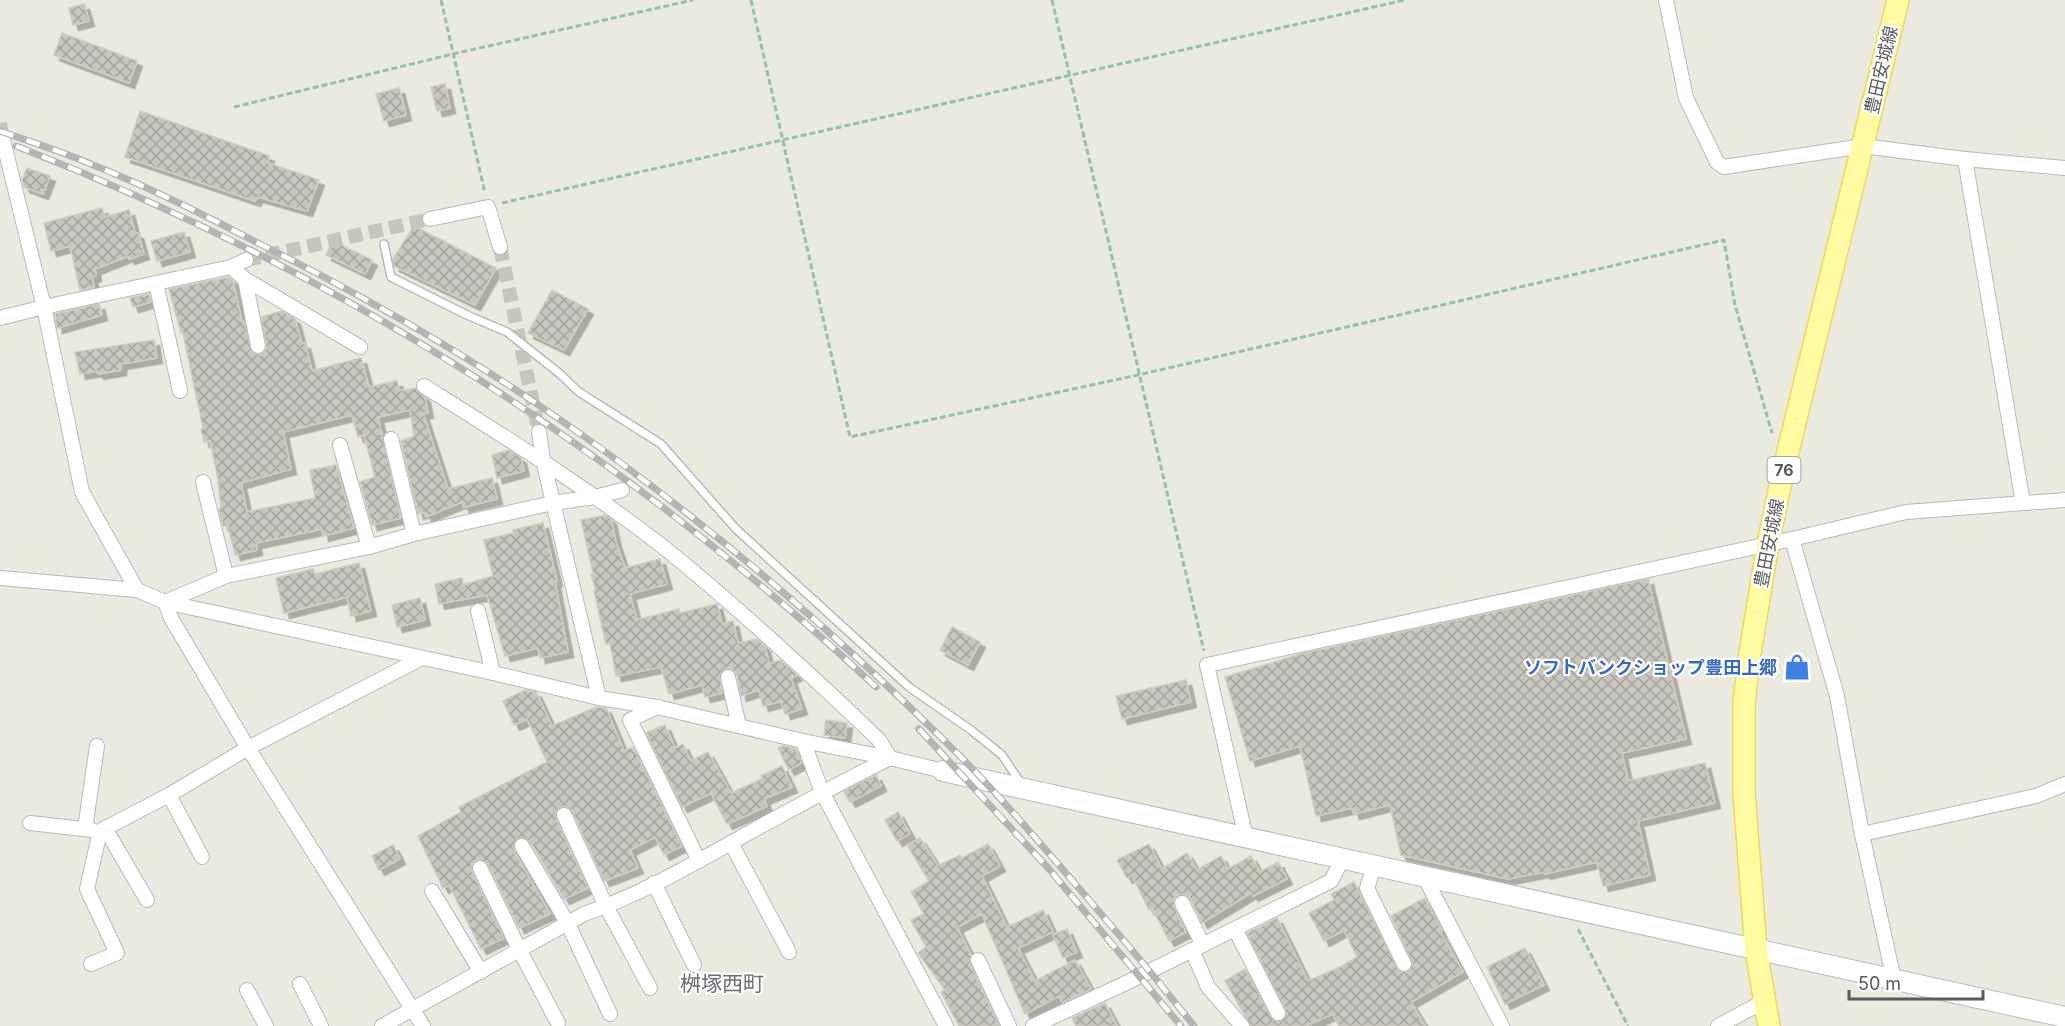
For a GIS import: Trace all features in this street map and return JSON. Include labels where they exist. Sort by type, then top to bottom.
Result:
[{"type":"main road","name":"豊田安城線","points":[[1769,1026],[1756,950],[1744,793],[1744,704],[1749,659],[1768,544],[1784,472],[1898,0]]},
{"type":"street","points":[[1666,0],[1686,98],[1717,162],[1724,167],[1863,146],[1965,159],[2065,168]]},
{"type":"street","points":[[0,140],[3,140],[44,307],[82,492],[136,590]]},
{"type":"street","points":[[1965,159],[2023,503]]},
{"type":"street","points":[[430,219],[488,207],[500,247]]},
{"type":"street","points":[[0,318],[231,267],[246,260]]},
{"type":"street","points":[[231,267],[245,279],[360,347]]},
{"type":"street","points":[[245,279],[258,346]]},
{"type":"street","points":[[156,283],[180,391]]},
{"type":"street","points":[[424,386],[543,460],[661,546],[787,652],[879,740],[890,758]]},
{"type":"street","points":[[539,432],[543,460],[599,698]]},
{"type":"street","points":[[391,440],[414,534]]},
{"type":"street","points":[[340,445],[369,547]]},
{"type":"street","points":[[203,482],[226,576]]},
{"type":"street","points":[[165,602],[226,576],[369,547],[414,534],[553,503],[595,498],[622,490]]},
{"type":"street","points":[[1246,838],[1207,665],[1792,539],[1906,512],[2065,500]]},
{"type":"street","points":[[1792,539],[1837,696],[1862,834],[1894,980]]},
{"type":"street","points":[[0,578],[136,590],[165,602],[599,698],[657,707],[1342,860],[2065,1017]]},
{"type":"street","points":[[165,602],[171,618],[248,748],[423,1026]]},
{"type":"street","points":[[478,611],[493,673]]},
{"type":"street","points":[[30,823],[102,829],[169,795],[248,748],[422,658]]},
{"type":"street","points":[[728,677],[739,726]]},
{"type":"street","points":[[657,707],[630,720],[699,861]]},
{"type":"street","points":[[803,741],[822,792],[934,991],[946,1026]]},
{"type":"street","points":[[85,829],[97,746]]},
{"type":"street","points":[[382,1026],[584,914],[606,906],[699,861],[822,792],[890,758]]},
{"type":"street","points":[[1862,834],[2036,796],[2065,784]]},
{"type":"street","points":[[169,795],[202,857]]},
{"type":"street","points":[[564,816],[606,906],[650,987]]},
{"type":"street","points":[[102,829],[147,900]]},
{"type":"street","points":[[91,964],[117,953],[87,889],[102,829]]},
{"type":"street","points":[[731,843],[789,952]]},
{"type":"street","points":[[522,846],[568,924],[610,1014]]},
{"type":"street","points":[[1033,1026],[1056,1021],[1126,983],[1331,881],[1342,860]]},
{"type":"street","points":[[1374,867],[1367,888],[1404,964]]},
{"type":"street","points":[[480,868],[558,1023]]},
{"type":"street","points":[[1425,878],[1502,1026]]},
{"type":"street","points":[[654,883],[694,964]]},
{"type":"street","points":[[432,891],[481,972]]},
{"type":"street","points":[[1182,903],[1209,987],[1242,1026]]},
{"type":"street","points":[[1235,929],[1278,1013]]},
{"type":"street","points":[[978,960],[1009,1026]]},
{"type":"street","points":[[300,984],[321,1026]]},
{"type":"street","points":[[248,990],[266,1026]]},
{"type":"street","points":[[1718,1026],[1764,1002]]},
{"type":"lane","points":[[384,244],[391,277],[507,332],[579,392],[661,444],[736,529],[909,687],[1002,754],[1025,789]]},
{"type":"path","points":[[441,0],[488,207],[1405,0]]},
{"type":"path","points":[[234,107],[453,54],[693,0]]},
{"type":"path","points":[[751,0],[850,437],[1138,375],[1724,240],[1736,305],[1774,438]]},
{"type":"path","points":[[1052,0],[1207,665]]},
{"type":"path","points":[[1576,926],[1628,1026]]},
{"type":"building","points":[[84,4],[89,21],[73,25],[69,8]]},
{"type":"building","points":[[62,33],[137,61],[129,83],[54,55]]},
{"type":"building","points":[[445,84],[450,108],[437,111],[431,87]]},
{"type":"building","points":[[399,88],[406,115],[384,121],[376,94]]},
{"type":"building","points":[[140,111],[269,156],[268,163],[319,180],[307,211],[258,197],[255,201],[125,157]]},
{"type":"building","points":[[27,168],[50,176],[43,194],[24,187],[22,180]]},
{"type":"building","points":[[102,208],[105,217],[129,210],[144,254],[129,259],[128,256],[95,269],[96,276],[92,277],[94,287],[80,290],[70,246],[51,251],[44,223]]},
{"type":"building","points":[[414,226],[496,268],[475,305],[394,266],[393,259]]},
{"type":"building","points":[[184,232],[190,252],[157,261],[151,241]]},
{"type":"building","points":[[333,241],[372,260],[365,274],[326,255]]},
{"type":"building","points":[[229,277],[233,281],[242,322],[244,321],[252,352],[260,355],[267,348],[261,317],[282,311],[295,319],[302,344],[305,343],[312,371],[361,358],[369,387],[397,381],[399,391],[416,388],[425,397],[428,413],[423,413],[448,489],[492,478],[497,499],[464,507],[462,502],[426,517],[425,512],[418,514],[401,441],[414,436],[410,410],[378,417],[401,518],[372,525],[360,482],[375,477],[364,435],[358,437],[352,415],[283,432],[291,469],[241,483],[247,512],[315,498],[310,470],[336,465],[354,528],[323,536],[322,529],[256,543],[257,550],[235,555],[228,525],[223,526],[219,509],[221,508],[218,479],[210,440],[204,442],[183,333],[181,333],[169,289]]},
{"type":"building","points":[[552,290],[588,309],[564,350],[528,333]]},
{"type":"building","points":[[149,294],[151,302],[133,307],[130,298]]},
{"type":"building","points":[[99,304],[102,315],[57,328],[55,314]]},
{"type":"building","points":[[154,340],[157,358],[121,364],[121,370],[80,374],[75,352]]},
{"type":"building","points":[[509,450],[521,458],[524,471],[497,478],[492,455]]},
{"type":"building","points":[[606,515],[611,519],[625,568],[660,559],[667,584],[630,594],[637,620],[679,609],[680,613],[717,604],[722,624],[733,621],[738,643],[757,639],[765,646],[769,664],[780,660],[797,675],[791,678],[802,709],[785,714],[781,701],[763,706],[759,690],[741,696],[737,674],[730,668],[725,668],[720,674],[722,693],[705,697],[702,685],[669,694],[661,667],[616,676],[610,643],[606,644],[594,591],[596,591],[591,574],[593,573],[581,520]]},
{"type":"building","points":[[543,523],[557,581],[555,582],[568,652],[540,658],[538,648],[505,656],[487,595],[439,604],[435,584],[462,578],[463,585],[493,576],[484,540]]},
{"type":"building","points":[[359,563],[371,611],[351,616],[347,597],[284,613],[276,578],[313,569],[315,574]]},
{"type":"building","points":[[1648,579],[1686,739],[1622,753],[1628,781],[1705,763],[1715,803],[1638,821],[1650,875],[1603,886],[1597,862],[1545,874],[1544,872],[1508,879],[1401,855],[1390,805],[1354,814],[1352,808],[1316,816],[1300,746],[1250,761],[1225,677],[1304,653]]},
{"type":"building","points":[[420,598],[425,620],[397,627],[392,605]]},
{"type":"building","points":[[952,627],[980,642],[968,665],[940,650]]},
{"type":"building","points":[[1186,680],[1191,702],[1122,719],[1116,696]]},
{"type":"building","points":[[525,690],[536,692],[552,726],[596,707],[606,708],[624,751],[633,747],[682,846],[664,855],[655,837],[630,850],[638,868],[604,881],[572,811],[565,806],[560,807],[555,814],[556,819],[588,888],[564,899],[530,841],[522,837],[517,839],[513,846],[514,851],[550,914],[519,928],[488,864],[481,859],[476,860],[471,867],[472,872],[504,938],[481,949],[449,885],[443,888],[418,836],[461,812],[459,807],[547,762],[527,719],[514,725],[503,701]]},
{"type":"building","points":[[826,720],[847,723],[845,738],[824,735]]},
{"type":"building","points":[[665,725],[675,748],[683,744],[691,761],[708,752],[731,793],[762,779],[761,776],[782,766],[792,787],[764,799],[767,806],[727,824],[711,793],[682,807],[646,733]]},
{"type":"building","points":[[783,746],[795,748],[802,763],[789,770],[778,748]]},
{"type":"building","points":[[876,775],[881,786],[850,802],[844,791]]},
{"type":"building","points":[[898,812],[910,834],[897,841],[885,820]]},
{"type":"building","points":[[920,838],[938,866],[960,855],[962,858],[988,844],[1000,866],[982,876],[1007,927],[1043,910],[1053,932],[1018,948],[1035,981],[1075,960],[1091,989],[1063,1002],[1059,996],[1025,1014],[982,914],[957,927],[971,955],[970,964],[999,1026],[959,1026],[941,992],[945,990],[918,953],[926,947],[911,920],[924,914],[911,892],[929,881],[907,845]]},
{"type":"building","points":[[1149,844],[1162,869],[1187,853],[1197,870],[1221,856],[1228,869],[1251,856],[1260,872],[1278,862],[1287,879],[1253,896],[1251,893],[1202,923],[1190,898],[1183,894],[1177,895],[1174,899],[1174,906],[1186,932],[1169,941],[1152,908],[1149,910],[1132,875],[1127,878],[1117,860]]},
{"type":"building","points":[[393,845],[400,859],[379,870],[372,856]]},
{"type":"building","points":[[1354,882],[1399,971],[1408,972],[1413,964],[1391,916],[1425,898],[1442,931],[1440,932],[1463,972],[1411,1002],[1425,1026],[1339,1026],[1333,1014],[1305,1026],[1251,1026],[1225,981],[1245,969],[1273,1020],[1282,1021],[1287,1013],[1247,933],[1277,918],[1308,981],[1340,967],[1357,957],[1344,930],[1324,941],[1309,913],[1334,900],[1331,894]]},
{"type":"building","points":[[1067,929],[1077,952],[1063,958],[1053,935]]},
{"type":"building","points":[[1525,948],[1544,985],[1505,1004],[1487,967]]},
{"type":"building","points":[[1105,1003],[1117,1026],[1076,1026],[1072,1018]]},
{"type":"tunnel","points":[[0,123],[3,140]]},
{"type":"tunnel","points":[[246,260],[430,219]]},
{"type":"tunnel","points":[[500,247],[539,432]]},
{"type":"railway","points":[[0,131],[70,156],[156,192],[374,304],[523,395],[665,496],[817,621],[960,756],[1048,853],[1194,1026]]},
{"type":"railway","points":[[16,146],[135,195],[250,250],[363,310],[472,375],[578,446],[681,521],[780,602],[876,687]]},
{"type":"railway","points":[[919,729],[1049,869],[1181,1026]]},
{"type":"place","name":"ソフトバンクショップ豊田上郷","points":[[1797,667]]},
{"type":"district","name":"桝塚西町","points":[[722,983]]}]
